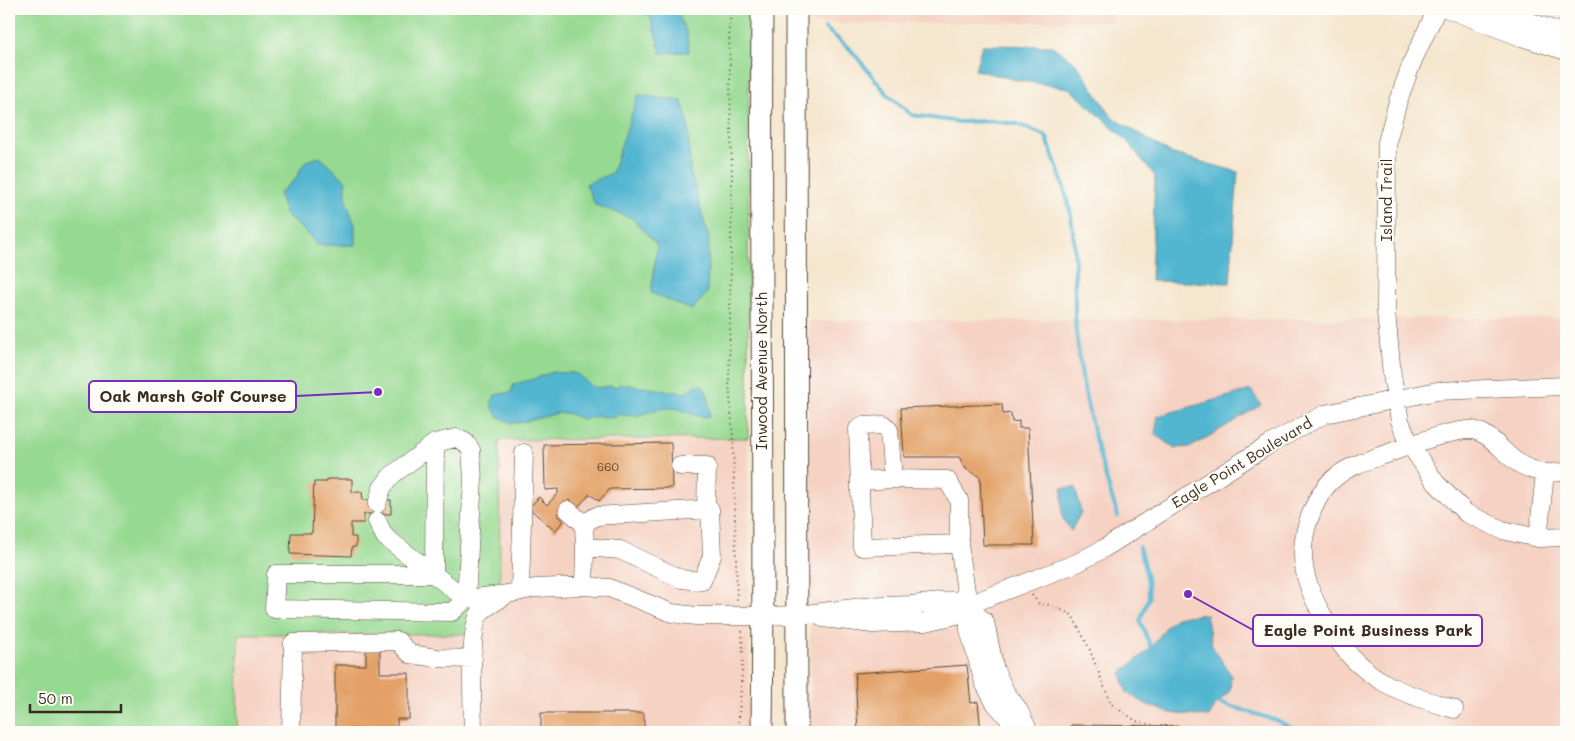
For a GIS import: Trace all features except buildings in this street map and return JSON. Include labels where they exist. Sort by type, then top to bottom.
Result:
[{"type":"main road","name":"Inwood Avenue North","points":[[762,9],[760,217],[762,732]]},
{"type":"main road","points":[[796,9],[798,732]]},
{"type":"street","name":"Island Trail","points":[[1437,9],[1413,60],[1398,101],[1387,142],[1386,312],[1392,375],[1400,421],[1410,445],[1436,483],[1466,513],[1502,530],[1538,538],[1566,537]]},
{"type":"street","points":[[1448,9],[1521,37],[1566,51]]},
{"type":"street","points":[[1492,9],[1566,34]]},
{"type":"street","name":"Eagle Point Boulevard","points":[[968,606],[1077,563],[1118,540],[1270,444],[1325,414],[1437,391],[1566,386]]},
{"type":"street","points":[[892,479],[889,430],[884,425],[862,426],[858,429],[862,546],[959,544]]},
{"type":"street","points":[[1454,709],[1414,697],[1393,688],[1361,667],[1338,640],[1314,602],[1307,585],[1303,548],[1307,521],[1325,487],[1335,476],[1410,445],[1459,431],[1478,431],[1514,461],[1534,471],[1545,473],[1566,472]]},
{"type":"street","points":[[456,438],[465,442],[471,450],[473,478],[466,599],[386,537],[377,512],[382,488],[391,476],[435,443],[456,438]]},
{"type":"street","points":[[434,574],[435,443]]},
{"type":"street","points":[[514,592],[524,452]]},
{"type":"street","points":[[680,466],[707,466],[706,510]]},
{"type":"street","points":[[1538,538],[1545,473]]},
{"type":"street","points":[[860,480],[947,480],[959,500],[959,544],[970,630],[984,683],[994,703],[1010,719],[1016,732]]},
{"type":"street","points":[[584,524],[596,516],[710,509],[712,556],[702,581],[681,579],[620,550],[585,547]]},
{"type":"street","points":[[568,510],[584,524],[584,586]]},
{"type":"street","points":[[434,574],[276,574],[274,609],[452,612],[466,599],[535,588],[584,586],[609,588],[672,613],[696,616],[798,615],[862,607],[960,600],[985,622],[995,670],[1029,732]]},
{"type":"street","points":[[473,732],[475,629],[480,613],[514,592]]},
{"type":"street","points":[[291,732],[293,643],[398,641],[410,654],[437,658],[473,659]]},
{"type":"path","points":[[732,9],[729,27],[732,181],[729,382],[737,599]]},
{"type":"path","points":[[1025,583],[1039,604],[1050,605],[1072,615],[1089,648],[1111,704],[1136,722],[1155,726],[1177,726],[1186,732]]},
{"type":"path","points":[[738,732],[742,633]]},
{"type":"path","points":[[1231,732],[1232,729],[1243,726],[1253,732]]},
{"type":"shaded area","points":[[810,9],[1116,9],[1111,21],[810,24]]},
{"type":"shaded area","points":[[1566,318],[1566,732],[811,732],[808,321]]},
{"type":"shaded area","points":[[748,438],[749,732],[237,732],[237,634],[468,633],[490,592],[500,584],[499,440]]},
{"type":"green space","points":[[9,9],[749,9],[748,438],[499,440],[500,584],[490,592],[468,634],[238,634],[237,732],[9,732]]},
{"type":"water","points":[[632,9],[676,9],[687,34],[689,52],[661,53],[650,16]]},
{"type":"water","points":[[982,45],[1052,46],[1076,63],[1112,117],[1170,153],[1238,172],[1230,283],[1151,281],[1155,176],[1127,141],[1069,88],[1021,81],[975,70]]},
{"type":"water","points":[[638,95],[682,101],[688,123],[690,171],[709,239],[707,293],[692,310],[651,293],[657,245],[632,218],[595,205],[586,184],[612,173]]},
{"type":"water","points":[[320,157],[346,181],[346,201],[355,225],[355,245],[317,245],[310,236],[285,214],[279,193],[294,181],[306,161]]},
{"type":"water","points":[[553,372],[574,373],[595,387],[615,387],[621,384],[683,393],[688,392],[694,386],[703,386],[708,396],[710,416],[705,417],[678,409],[666,408],[634,416],[619,414],[615,418],[599,416],[583,419],[566,413],[558,413],[523,422],[511,423],[498,416],[491,405],[495,395],[511,392],[514,384]]},
{"type":"water","points":[[1251,390],[1261,405],[1191,447],[1175,448],[1155,435],[1158,416]]},
{"type":"water","points":[[1075,487],[1081,512],[1071,531],[1062,517],[1062,488]]},
{"type":"water","points":[[1206,614],[1212,646],[1231,675],[1230,691],[1217,703],[1209,717],[1170,713],[1146,704],[1127,693],[1121,673],[1151,648],[1169,623],[1178,617]]},
{"type":"waterway","points":[[825,28],[851,50],[888,95],[912,115],[959,122],[989,121],[1017,124],[1046,136],[1062,183],[1071,219],[1075,256],[1076,331],[1082,378],[1098,448],[1118,516]]},
{"type":"waterway","points":[[1139,547],[1147,577],[1149,597],[1140,621],[1153,652]]},
{"type":"waterway","points":[[1214,701],[1275,720],[1301,732]]},
{"type":"place","name":"Oak Marsh Golf Course","points":[[378,392]]},
{"type":"place","name":"Eagle Point Business Park","points":[[1188,594]]}]
